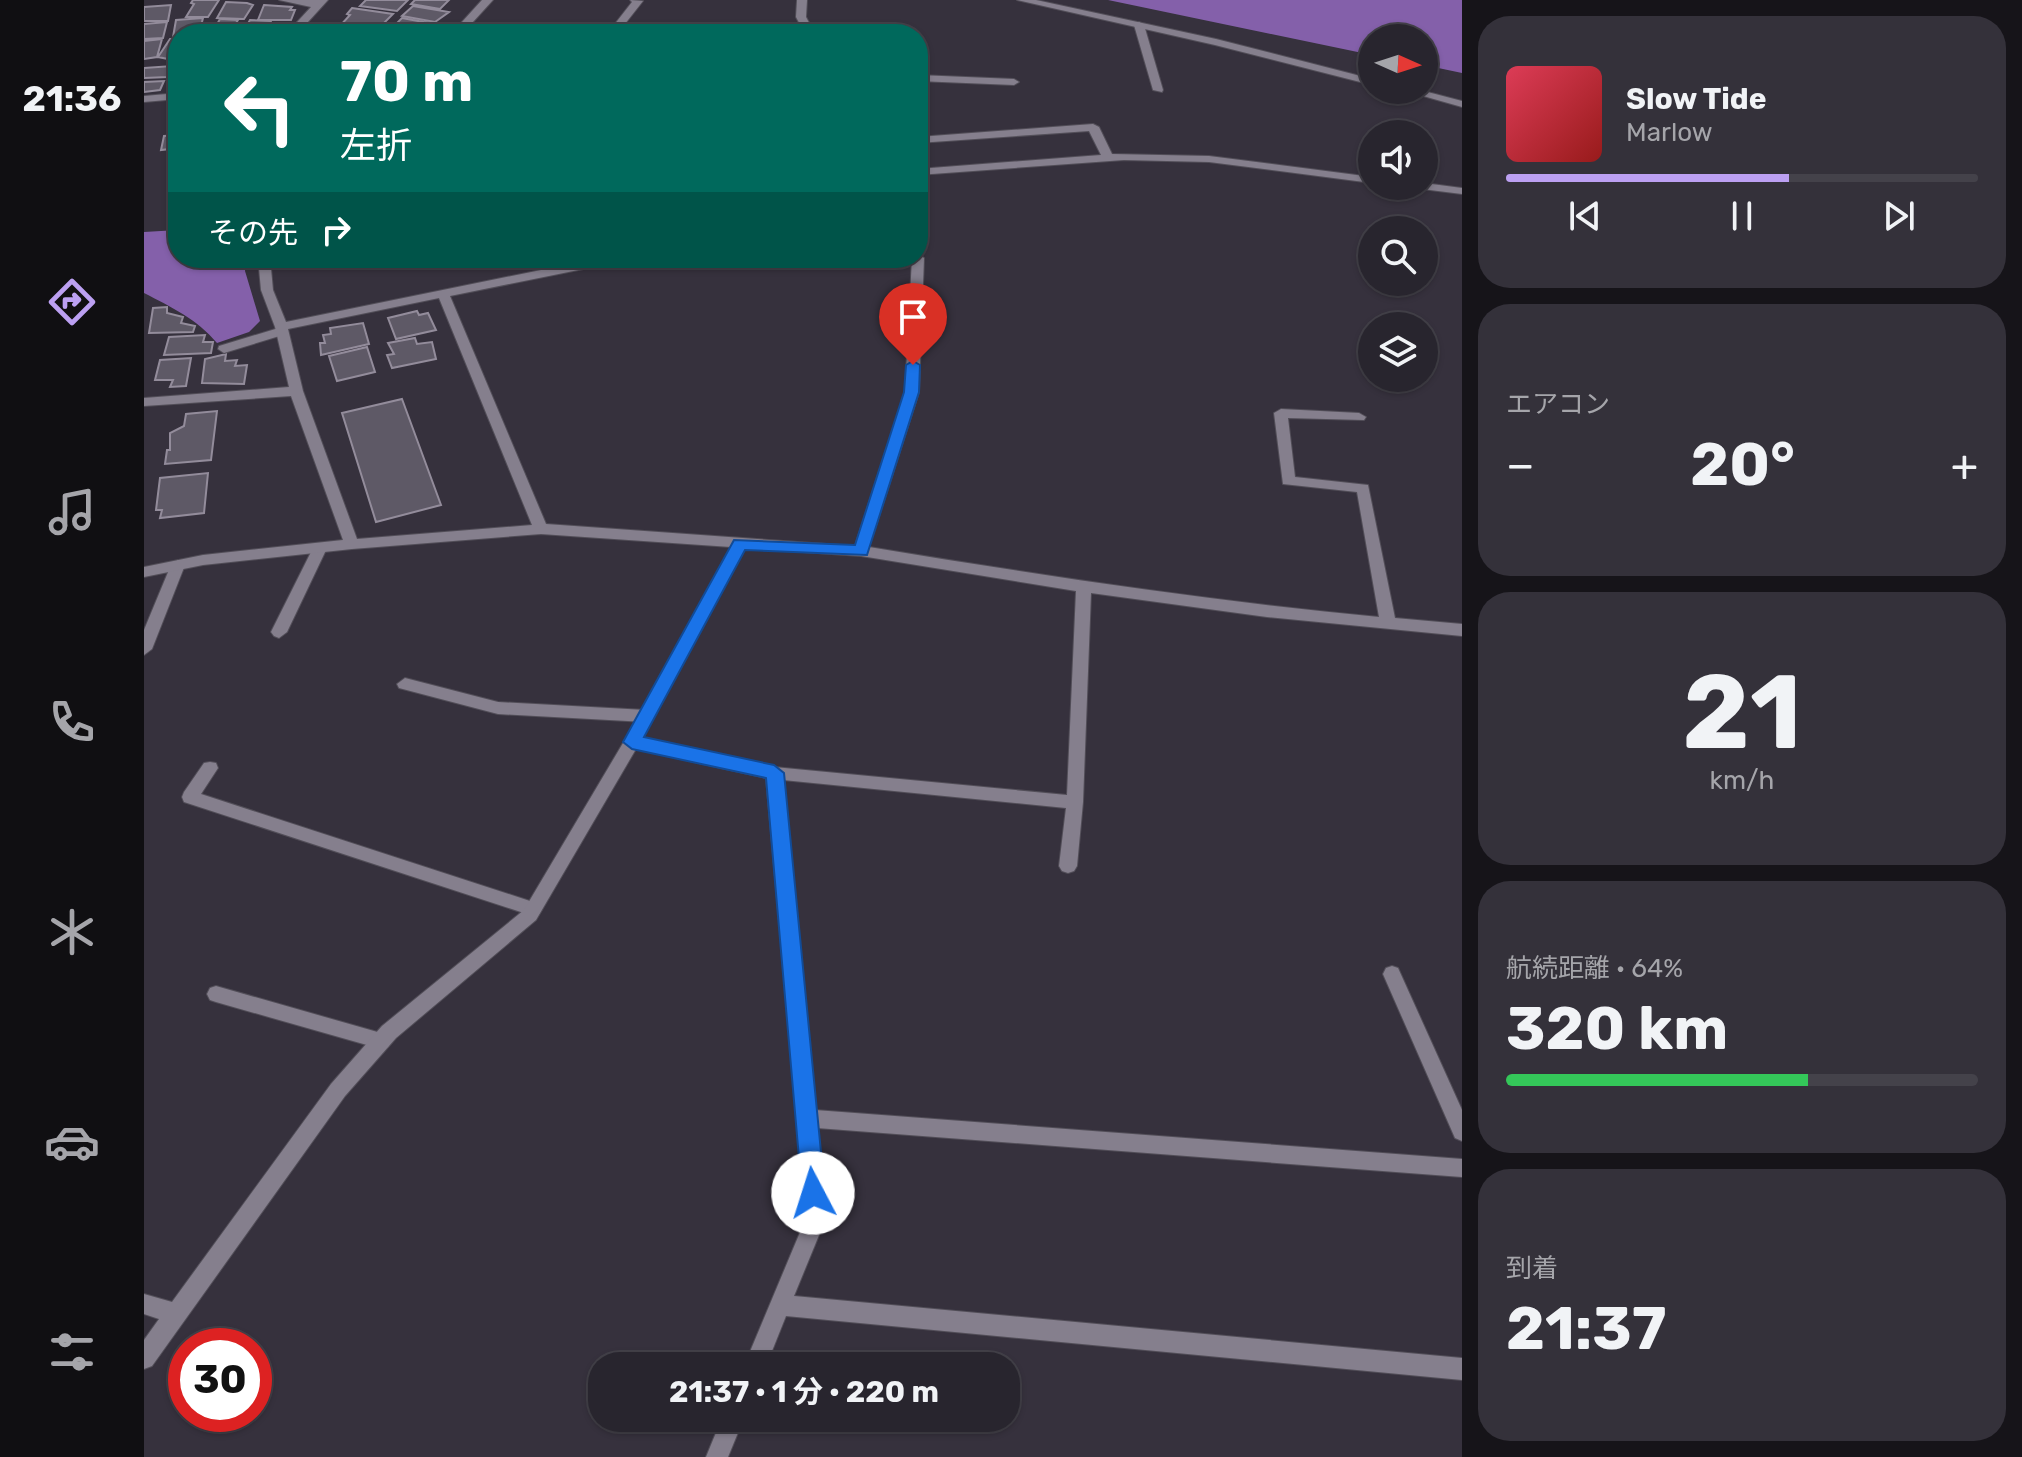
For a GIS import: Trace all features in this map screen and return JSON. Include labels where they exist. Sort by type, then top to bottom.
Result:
[{"type":"street","points":[[284,0],[320,2]]},
{"type":"street","points":[[465,24],[488,0]]},
{"type":"street","points":[[620,24],[638,1],[635,0]]},
{"type":"street","points":[[802,0],[801,17],[805,24]]},
{"type":"street","points":[[1022,0],[1358,79]]},
{"type":"street","points":[[300,24],[320,2]]},
{"type":"street","points":[[1139,25],[1158,90]]},
{"type":"street","points":[[928,78],[1014,82]]},
{"type":"street","points":[[144,99],[168,97]]},
{"type":"street","points":[[1438,98],[1462,104]]},
{"type":"street","points":[[928,139],[1093,127],[1108,158]]},
{"type":"street","points":[[928,171],[1108,158],[1209,159],[1358,178]]},
{"type":"street","points":[[1438,188],[1462,191]]},
{"type":"street","points":[[265,268],[267,290],[281,329],[296,391],[352,544]]},
{"type":"street","points":[[551,268],[556,272]]},
{"type":"street","points":[[224,349],[281,329],[574,268]]},
{"type":"street","points":[[861,551],[912,392],[918,268]]},
{"type":"street","points":[[443,293],[541,529]]},
{"type":"street","points":[[144,402],[296,391]]},
{"type":"street","points":[[1359,417],[1281,413],[1288,481],[1363,488],[1388,623]]},
{"type":"street","points":[[144,572],[178,565],[352,544],[541,529],[861,551],[1084,587],[1267,612],[1462,630]]},
{"type":"street","points":[[144,1358],[338,1090],[381,1041],[533,909],[632,742],[740,544]]},
{"type":"street","points":[[279,632],[320,548]]},
{"type":"street","points":[[144,649],[178,565]]},
{"type":"street","points":[[1068,866],[1075,802],[1084,587]]},
{"type":"street","points":[[405,684],[498,708],[646,716]]},
{"type":"street","points":[[632,742],[774,773],[1075,802]]},
{"type":"street","points":[[210,768],[190,797],[533,909]]},
{"type":"street","points":[[761,1352],[816,1218],[774,773]]},
{"type":"street","points":[[1392,974],[1462,1132]]},
{"type":"street","points":[[216,994],[381,1041]]},
{"type":"street","points":[[806,1118],[1462,1168]]},
{"type":"street","points":[[144,1304],[174,1313]]},
{"type":"street","points":[[781,1305],[1462,1369]]},
{"type":"street","points":[[717,1457],[727,1432]]},
{"type":"shaded area","points":[[1108,0],[1462,0],[1462,73],[1438,68],[1438,24],[1358,24],[1358,52]]},
{"type":"shaded area","points":[[168,231],[168,268],[245,268],[260,321],[249,332],[217,343],[192,320],[144,293],[144,232]]},
{"type":"building","points":[[193,0],[219,0],[208,17],[186,17],[194,4],[191,3]]},
{"type":"building","points":[[366,0],[408,0],[397,11],[360,6]]},
{"type":"building","points":[[415,0],[449,0],[440,9],[411,4]]},
{"type":"building","points":[[226,2],[253,5],[244,19],[217,18]]},
{"type":"building","points":[[171,5],[168,21],[144,21],[144,7]]},
{"type":"building","points":[[264,5],[292,7],[290,10],[295,10],[291,20],[258,20]]},
{"type":"building","points":[[413,6],[449,12],[435,22],[402,16]]},
{"type":"building","points":[[352,8],[393,14],[383,24],[342,24],[350,15],[347,14]]},
{"type":"building","points":[[203,18],[202,24],[175,24],[176,20]]},
{"type":"building","points":[[402,18],[434,24],[396,24]]},
{"type":"building","points":[[220,19],[238,20],[236,23],[239,23],[238,24],[217,24]]},
{"type":"building","points":[[250,20],[271,21],[270,24],[248,24]]},
{"type":"building","points":[[167,22],[163,38],[144,39],[144,24]]},
{"type":"building","points":[[162,39],[157,57],[144,59],[144,41]]},
{"type":"building","points":[[168,42],[168,59],[158,57]]},
{"type":"building","points":[[168,66],[168,77],[144,78],[144,68]]},
{"type":"building","points":[[164,81],[160,90],[144,92],[144,82]]},
{"type":"building","points":[[164,136],[168,136],[168,149],[161,150]]},
{"type":"building","points":[[167,307],[167,313],[183,317],[181,323],[195,326],[193,332],[149,333],[153,308]]},
{"type":"building","points":[[417,311],[419,315],[428,313],[436,330],[396,339],[388,318]]},
{"type":"building","points":[[363,323],[369,344],[321,355],[320,343],[325,343],[323,335],[331,334],[330,328]]},
{"type":"building","points":[[205,335],[203,342],[213,342],[211,353],[164,355],[169,337]]},
{"type":"building","points":[[415,338],[417,344],[432,342],[436,359],[392,368],[387,355],[394,354],[388,343]]},
{"type":"building","points":[[367,347],[375,372],[337,381],[329,356]]},
{"type":"building","points":[[226,354],[225,361],[237,360],[235,366],[247,365],[244,384],[202,383],[205,359]]},
{"type":"building","points":[[191,358],[186,386],[170,387],[173,380],[155,380],[160,360]]},
{"type":"building","points":[[402,399],[441,505],[376,522],[342,413]]},
{"type":"building","points":[[217,411],[211,460],[165,464],[167,450],[170,450],[170,433],[184,426],[186,414]]},
{"type":"building","points":[[208,473],[204,513],[160,518],[162,510],[156,510],[160,478]]},
{"type":"route","points":[[813,1193],[774,773],[632,742],[740,544],[861,551],[912,392],[913,365]]}]
